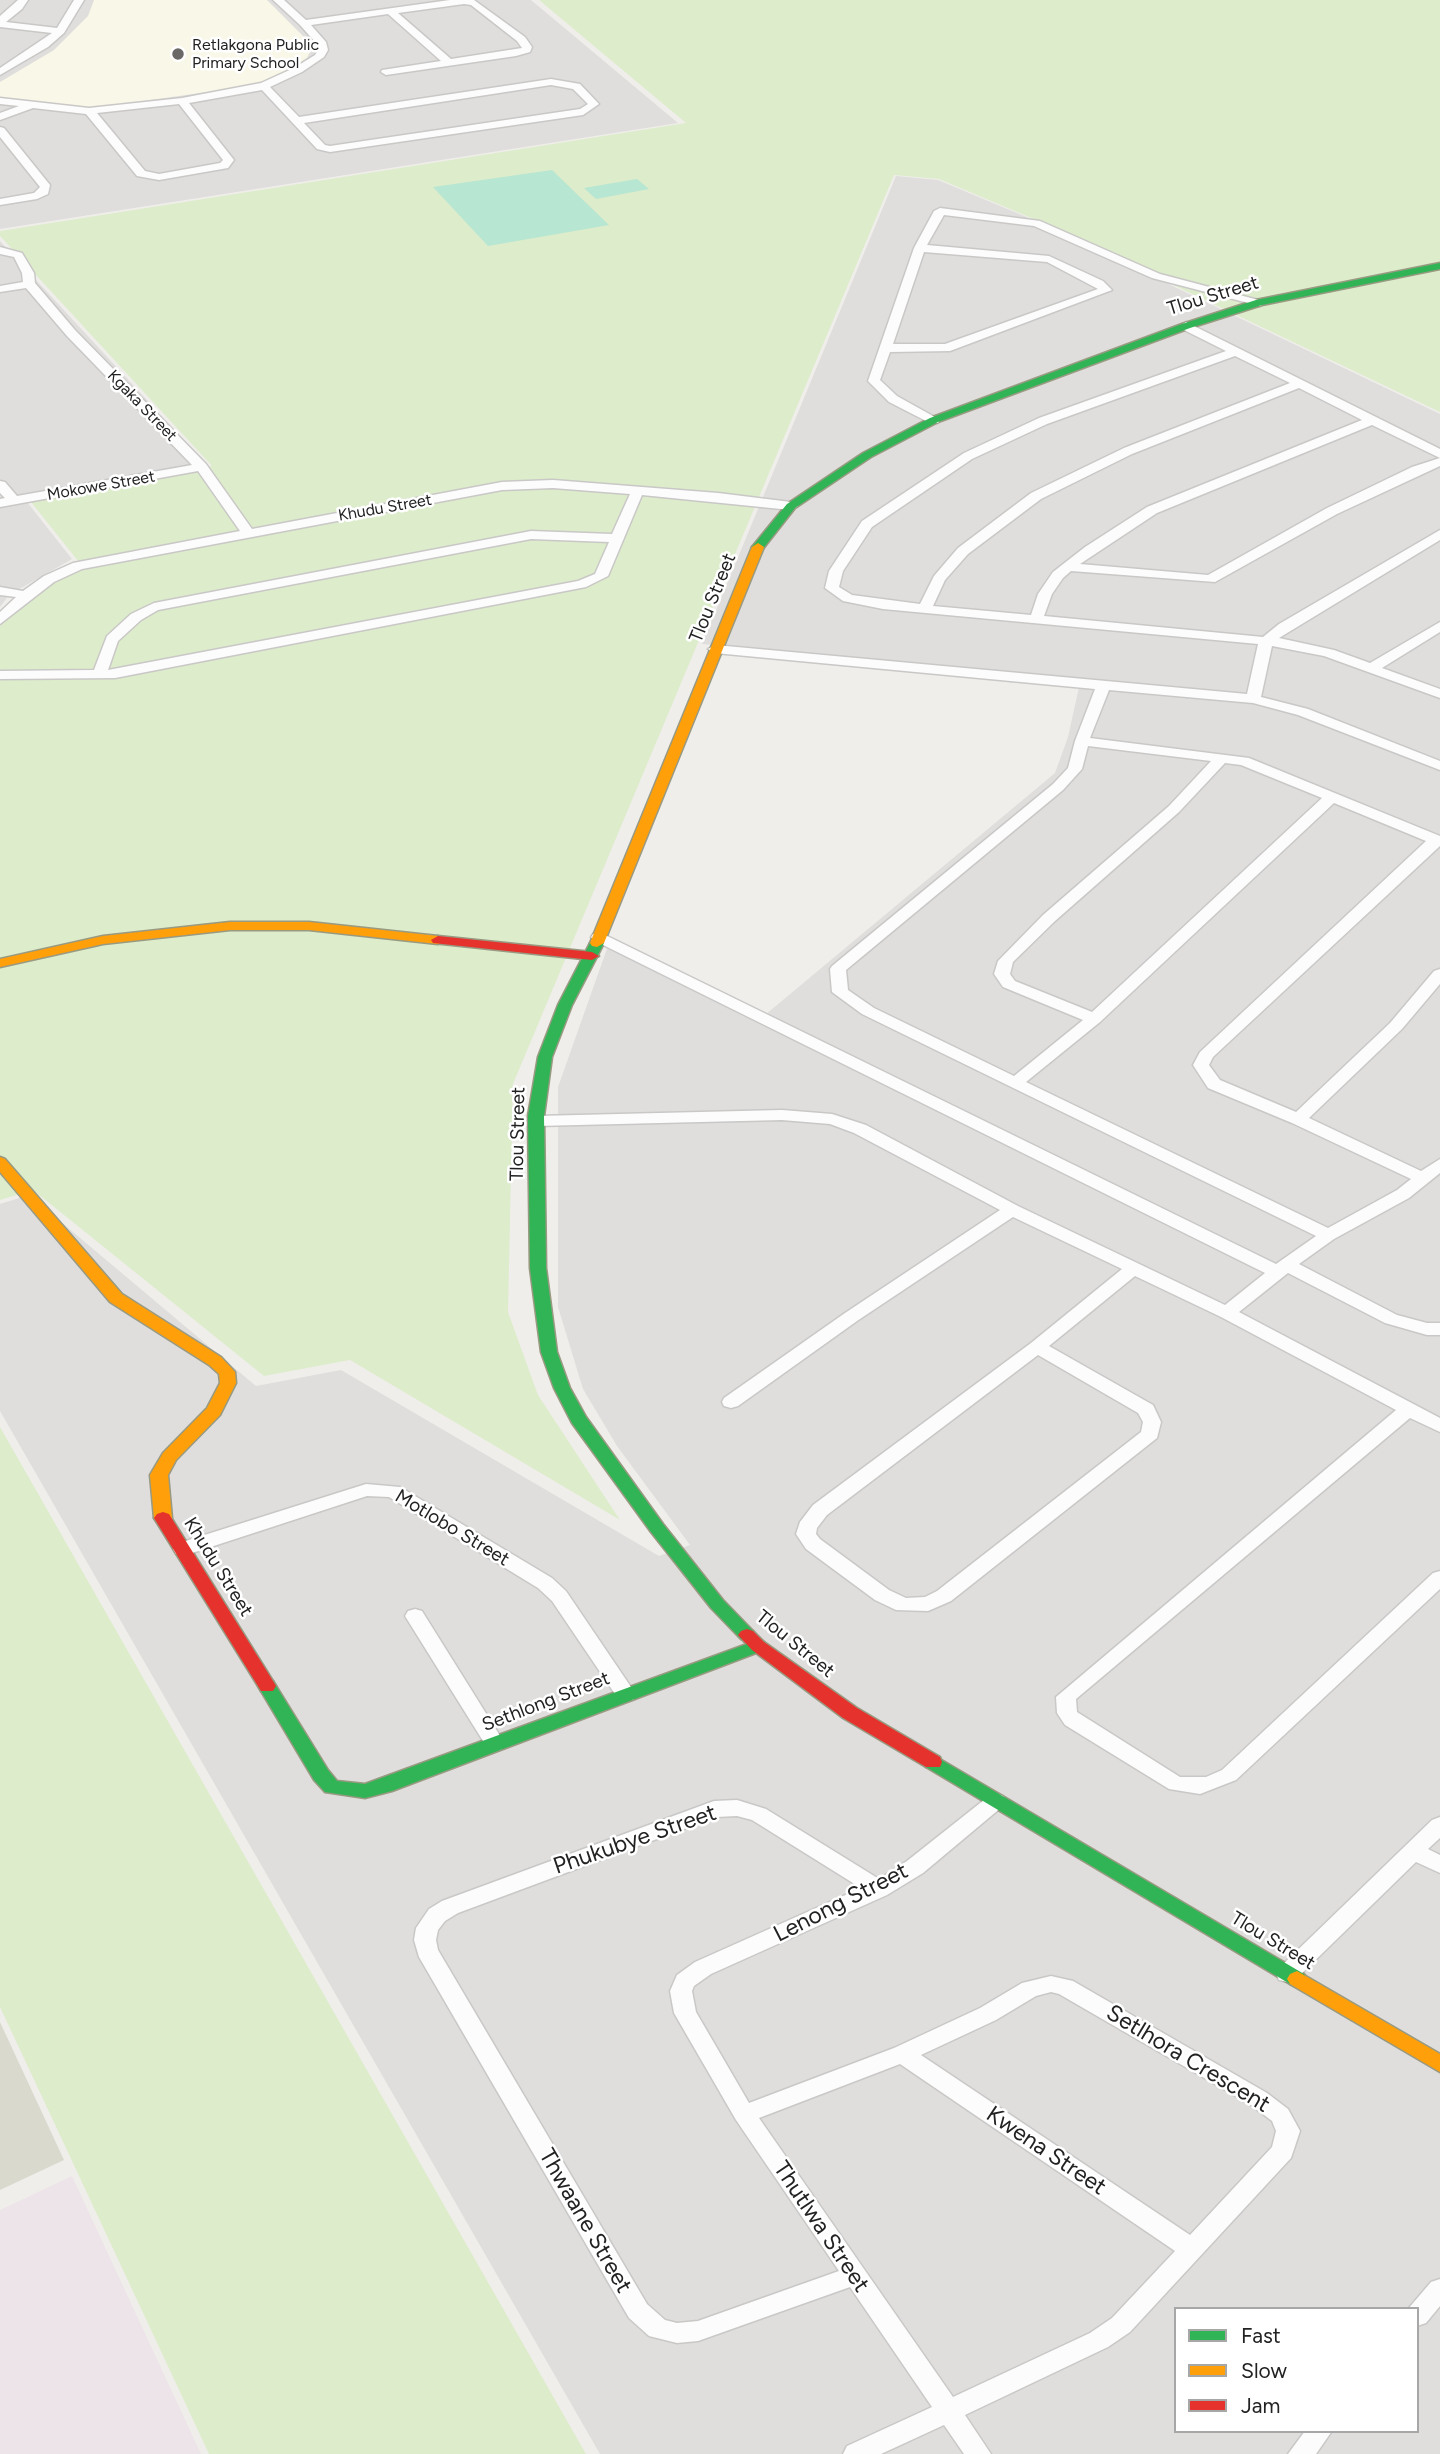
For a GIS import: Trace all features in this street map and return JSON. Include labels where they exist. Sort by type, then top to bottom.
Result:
[{"type":"street","points":[[0,22],[23,0]]},
{"type":"street","points":[[0,72],[44,45],[60,31],[79,0]]},
{"type":"street","points":[[0,101],[89,111],[182,101],[264,86],[290,75],[319,57],[323,50],[321,42],[304,23],[278,0]]},
{"type":"street","points":[[304,23],[454,1],[469,2],[521,39],[527,47],[526,50],[516,53],[386,72]]},
{"type":"street","points":[[390,10],[448,62]]},
{"type":"street","points":[[0,22],[60,31]]},
{"type":"street","points":[[264,86],[296,121],[321,147],[336,149],[583,112],[594,104],[576,86],[551,82],[296,121]]},
{"type":"street","points":[[89,111],[141,174],[159,177],[223,166],[229,160],[182,101]]},
{"type":"street","points":[[0,117],[29,106]]},
{"type":"street","points":[[0,130],[46,187],[44,192],[37,196],[0,202]]},
{"type":"street","points":[[934,420],[893,399],[874,381],[920,248],[940,211],[1045,226],[1156,276],[1260,302]]},
{"type":"street","points":[[885,348],[946,348],[1106,290],[1099,283],[1049,259],[920,248]]},
{"type":"street","name":"Kgaka Street","points":[[0,250],[18,255],[28,273],[29,284],[71,333],[201,467],[248,533]]},
{"type":"street","name":"Tlou Street","points":[[1440,266],[1260,302],[1186,326],[934,420],[867,455],[791,506],[760,543],[752,557],[592,956],[565,1005],[539,1079],[537,1121],[538,1268],[549,1352],[562,1388],[578,1419],[657,1528],[718,1604],[758,1646],[850,1713],[1440,2064]]},
{"type":"street","points":[[0,289],[29,284]]},
{"type":"street","points":[[1186,326],[1440,454]]},
{"type":"street","points":[[1234,352],[1043,421],[988,446],[949,468],[873,519],[859,534],[836,571],[832,588],[842,596],[862,602],[1266,640],[1329,653],[1440,694]]},
{"type":"street","points":[[923,609],[939,579],[963,551],[1037,496],[1128,451],[1298,384]]},
{"type":"street","points":[[1036,619],[1050,585],[1068,567],[1090,550],[1168,502],[1372,420]]},
{"type":"street","points":[[1068,567],[1210,579],[1332,511],[1417,470],[1440,462]]},
{"type":"street","name":"Mokowe Street","points":[[0,503],[201,467]]},
{"type":"street","name":"Khudu Street","points":[[0,620],[26,595],[49,579],[78,566],[515,484],[718,497],[791,506]]},
{"type":"street","points":[[0,485],[14,501]]},
{"type":"street","points":[[0,675],[99,675],[190,661],[581,584],[601,576],[636,492]]},
{"type":"street","points":[[1253,699],[1266,640],[1440,534]]},
{"type":"street","points":[[99,675],[112,639],[136,617],[154,607],[531,535],[618,538]]},
{"type":"street","points":[[0,591],[26,595]]},
{"type":"street","points":[[1371,668],[1440,626]]},
{"type":"street","points":[[715,649],[1253,699],[1303,712],[1440,766]]},
{"type":"street","points":[[1104,684],[1082,741],[1075,769],[1058,787],[838,969],[840,992],[850,1001],[1328,1236]]},
{"type":"street","points":[[1082,741],[1222,758],[1261,768],[1438,841],[1206,1055],[1201,1065],[1214,1084],[1298,1119],[1424,1179]]},
{"type":"street","points":[[1094,1019],[1009,984],[1002,974],[1006,961],[1049,918],[1174,809],[1222,758]]},
{"type":"street","points":[[1016,1082],[1094,1019],[1331,798]]},
{"type":"street","points":[[0,963],[103,940],[230,926],[309,926],[592,956]]},
{"type":"street","points":[[599,937],[1282,1269],[1391,1319],[1427,1329],[1440,1329]]},
{"type":"street","points":[[1298,1119],[1396,1026],[1440,974]]},
{"type":"street","points":[[537,1121],[782,1115],[832,1119],[860,1129],[1012,1210],[1227,1313],[1440,1426]]},
{"type":"street","name":"Khudu Street","points":[[0,1162],[116,1297],[215,1361],[227,1372],[228,1383],[214,1411],[169,1457],[159,1475],[161,1514],[321,1775],[332,1787],[346,1790]]},
{"type":"street","points":[[1227,1313],[1328,1236],[1403,1194],[1440,1164]]},
{"type":"street","points":[[731,1402],[851,1317],[1012,1210]]},
{"type":"street","points":[[1037,1347],[1146,1409],[1152,1422],[1150,1434],[944,1596],[928,1604],[903,1605],[881,1595],[813,1544],[806,1534],[807,1527],[820,1510],[1037,1347],[1133,1269]]},
{"type":"street","points":[[1408,1410],[1066,1697],[1067,1713],[1072,1720],[1176,1784],[1200,1786],[1212,1783],[1229,1775],[1440,1578]]},
{"type":"street","name":"Motlobo Street","points":[[183,1549],[366,1490],[393,1491],[545,1583],[559,1596],[626,1695]]},
{"type":"street","points":[[415,1616],[495,1744]]},
{"type":"street","name":"Sethlong Street","points":[[346,1790],[365,1791],[385,1786],[758,1646]]},
{"type":"street","name":"Lenong Street","points":[[681,1991],[685,1981],[703,1968],[879,1889],[915,1867],[996,1801]]},
{"type":"street","name":"Phukubye Street","points":[[426,1928],[437,1915],[450,1907],[714,1809],[737,1808],[759,1814],[879,1889]]},
{"type":"street","points":[[1287,1974],[1440,1825]]},
{"type":"street","points":[[1414,1851],[1440,1865]]},
{"type":"street","name":"Thwaane Street","points":[[426,1928],[427,1951],[638,2311],[659,2329],[677,2333],[698,2331],[854,2276]]},
{"type":"street","name":"Setlhora Crescent","points":[[744,2114],[902,2054],[988,2014],[1040,1985],[1059,1984],[1259,2099],[1280,2115],[1288,2131],[1283,2151],[1121,2325],[1099,2340],[856,2454]]},
{"type":"street","name":"Thutlwa Street","points":[[681,1991],[685,2012],[744,2114],[978,2454]]},
{"type":"street","name":"Kwena Street","points":[[902,2054],[1191,2249]]},
{"type":"street","points":[[1419,2314],[1440,2289]]},
{"type":"street","points":[[1301,2454],[1318,2433]]},
{"type":"shaded area","points":[[0,0],[531,0],[678,123],[0,229]]},
{"type":"shaded area","name":"Retlakgona Public Primary School","points":[[94,0],[267,0],[313,46],[307,58],[279,77],[249,86],[82,108],[0,97],[0,82],[54,50],[88,16]]},
{"type":"shaded area","points":[[896,176],[938,180],[1041,223],[1440,414],[1440,2454],[600,2454],[0,1411],[0,1204],[29,1195],[256,1386],[341,1370],[659,1556],[690,1545],[617,1446],[583,1389],[558,1307],[558,1087],[609,943],[759,1020],[1055,773],[1068,737],[1081,678],[702,644]]},
{"type":"shaded area","points":[[0,241],[207,465],[27,502],[72,559],[9,595],[0,607]]},
{"type":"shaded area","points":[[0,2022],[64,2160],[0,2190]]},
{"type":"shaded area","points":[[72,2176],[201,2454],[0,2454],[0,2210]]},
{"type":"green space","points":[[539,0],[1440,0],[1440,412],[1043,223],[939,179],[894,175],[513,1084],[508,1312],[538,1395],[620,1520],[350,1360],[264,1376],[33,1190],[0,1200],[0,624],[22,596],[82,566],[31,502],[212,466],[0,236],[0,231],[686,123]]},
{"type":"green space","points":[[552,170],[609,225],[488,246],[433,187]]},
{"type":"green space","points":[[637,179],[649,189],[596,199],[584,188]]},
{"type":"green space","points":[[0,1427],[586,2454],[209,2454],[0,2007]]},
{"type":"traffic: fast","points":[[758,547],[791,506],[867,455],[934,420],[1186,326],[1260,302],[1440,266]]},
{"type":"traffic: fast","points":[[597,943],[565,1005],[545,1057],[536,1116],[538,1268],[549,1352],[562,1388],[578,1419],[657,1528],[717,1604],[747,1635]]},
{"type":"traffic: fast","points":[[267,1686],[321,1775],[332,1787],[365,1791],[385,1786],[758,1646]]},
{"type":"traffic: fast","points":[[933,1762],[1297,1979]]},
{"type":"traffic: slow","points":[[597,943],[758,547]]},
{"type":"traffic: slow","points":[[0,963],[103,940],[230,926],[309,926],[438,940]]},
{"type":"traffic: slow","points":[[0,1162],[116,1298],[215,1361],[227,1372],[228,1383],[214,1411],[169,1457],[159,1475],[163,1518]]},
{"type":"traffic: slow","points":[[1297,1979],[1440,2064]]},
{"type":"traffic: jam","points":[[438,940],[592,956]]},
{"type":"traffic: jam","points":[[163,1518],[267,1686]]},
{"type":"traffic: jam","points":[[747,1635],[758,1646],[850,1713],[933,1762]]},
{"type":"place","name":"Retlakgona Public Primary School","points":[[178,54]]}]
